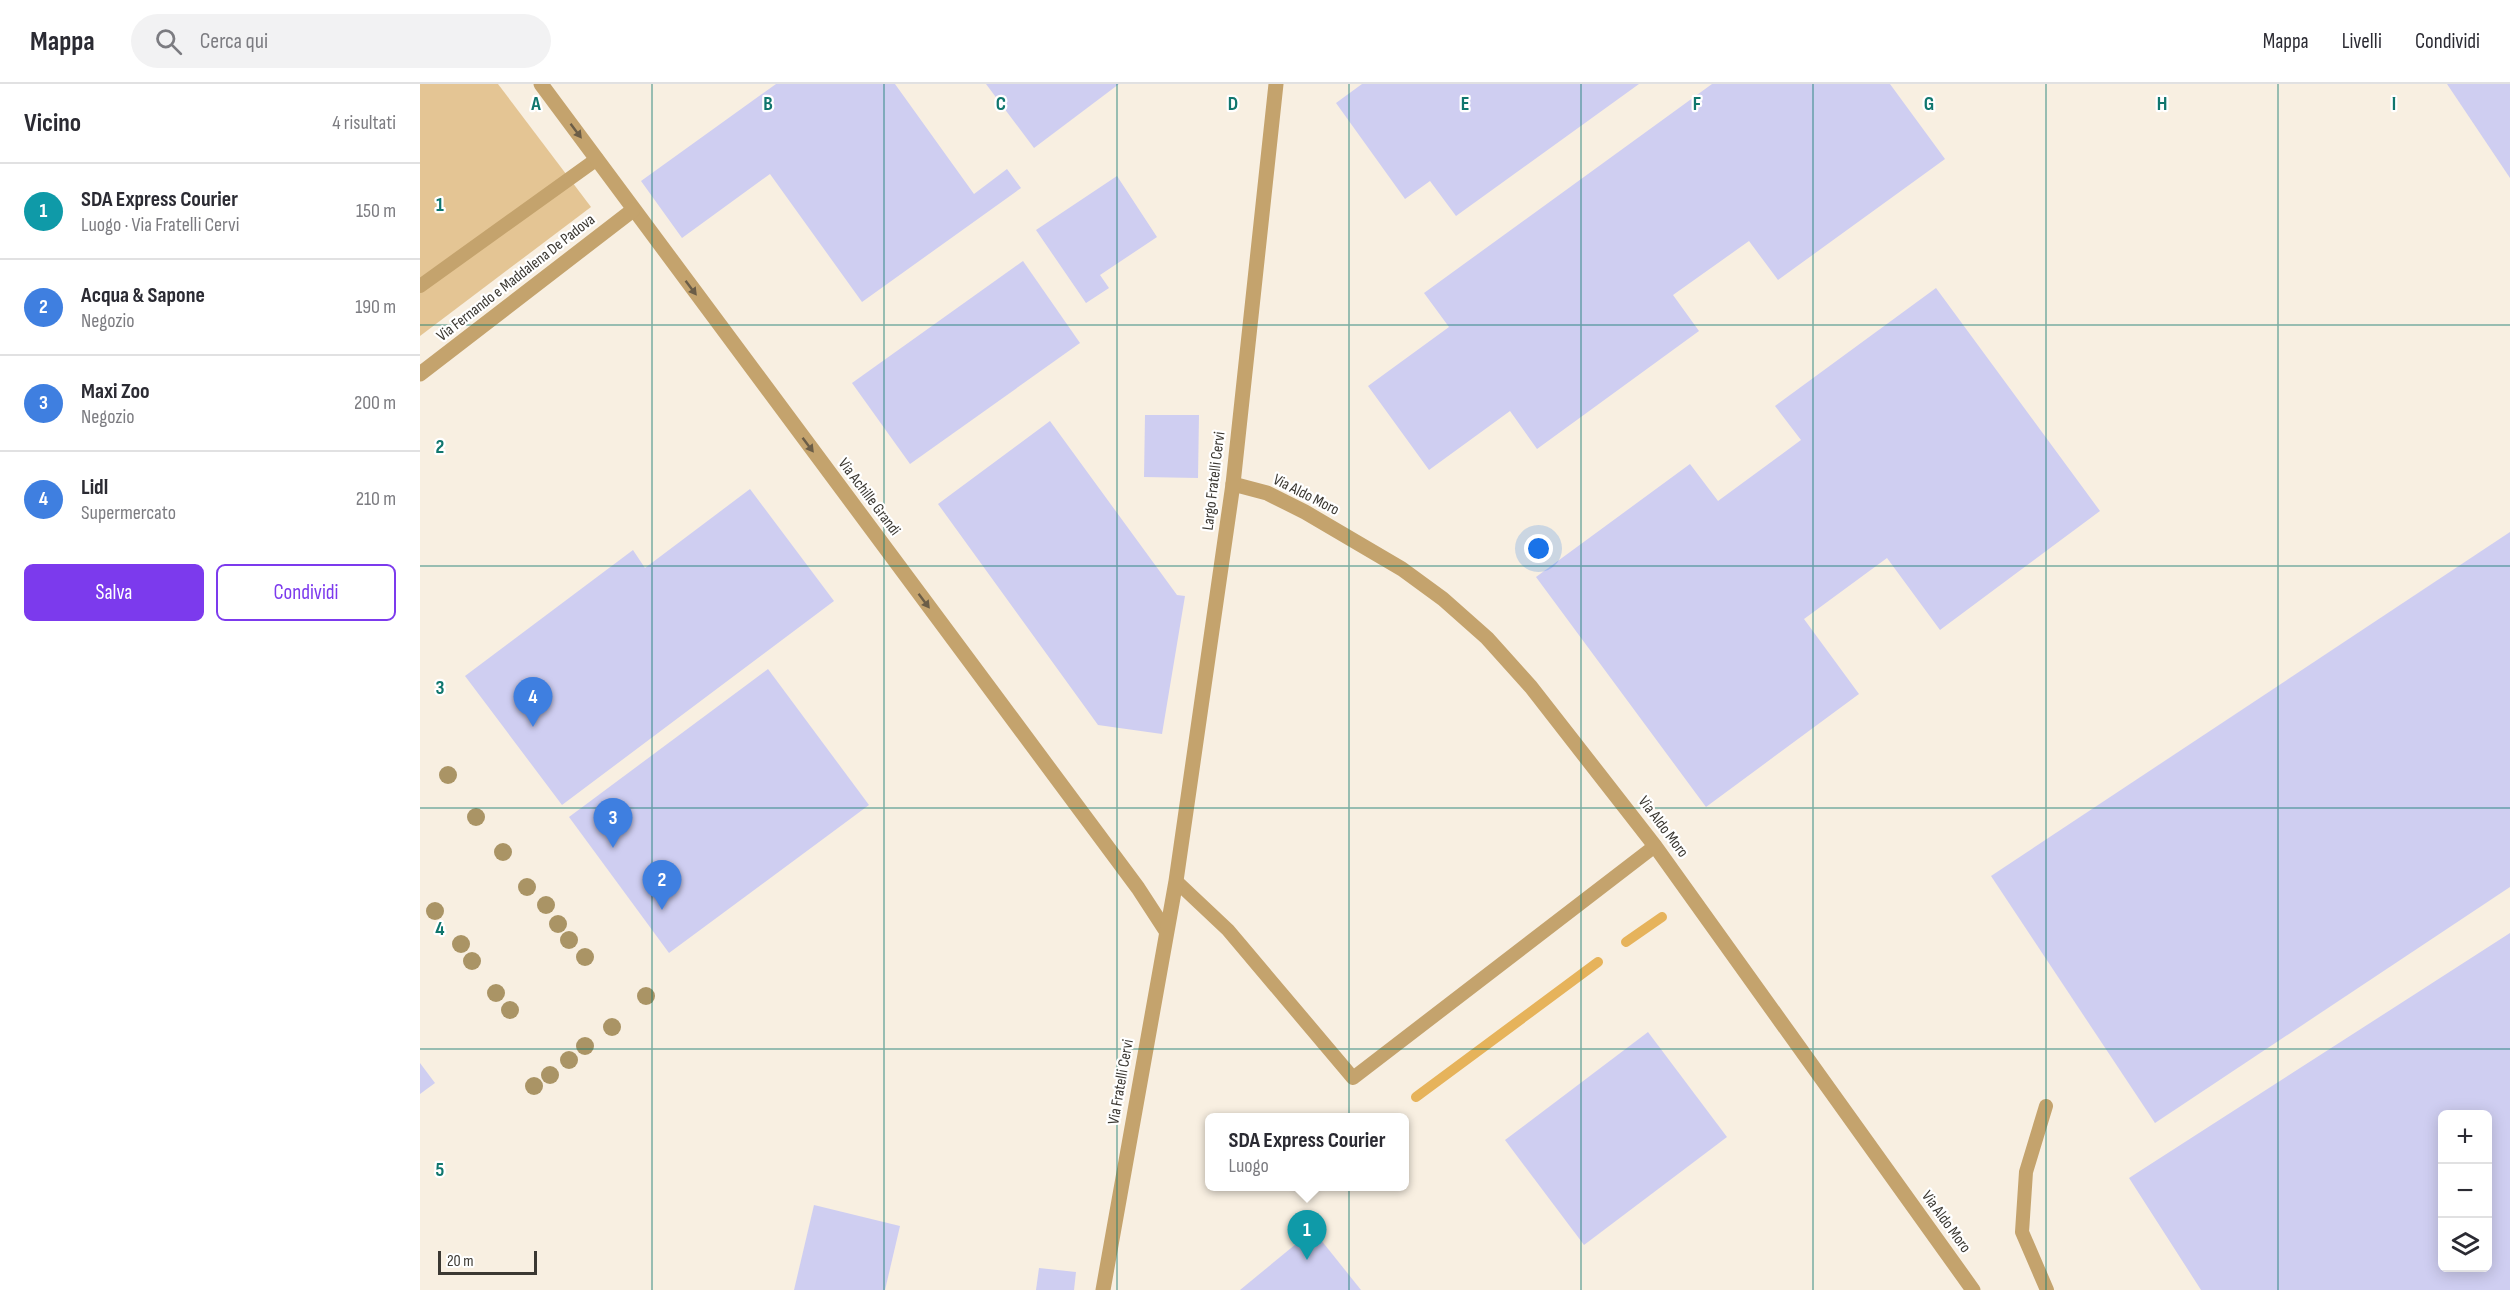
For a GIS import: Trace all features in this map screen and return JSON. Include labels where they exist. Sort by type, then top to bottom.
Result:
[{"type":"street","name":"Via Achille Grandi","points":[[541,84],[1138,888],[1166,931]]},
{"type":"street","name":"Largo Fratelli Cervi","points":[[1176,881],[1233,484],[1276,84]]},
{"type":"street","name":"Via Fernando e Maddalena De Padova","points":[[420,374],[633,210]]},
{"type":"street","name":"Via Aldo Moro","points":[[1233,484],[1267,493],[1305,512],[1402,569],[1443,599],[1487,638],[1531,687],[1655,846],[1973,1290]]},
{"type":"street","name":"Via Fratelli Cervi","points":[[1103,1290],[1176,881]]},
{"type":"lane","points":[[420,286],[597,159]]},
{"type":"lane","points":[[1176,881],[1228,930],[1353,1078],[1655,846]]},
{"type":"lane","points":[[2046,1106],[2026,1172],[2022,1232],[2048,1290]]},
{"type":"shaded area","points":[[420,84],[498,84],[591,207],[420,336]]},
{"type":"building","points":[[776,84],[895,84],[974,194],[1007,169],[1021,188],[862,302],[770,174],[682,238],[641,181]]},
{"type":"building","points":[[986,84],[1119,84],[1034,148]]},
{"type":"building","points":[[1362,84],[1639,84],[1456,216],[1430,181],[1405,199],[1336,103]]},
{"type":"building","points":[[1712,84],[1890,84],[1945,159],[1778,280],[1749,241],[1673,295],[1699,331],[1537,449],[1510,411],[1429,470],[1368,386],[1449,327],[1424,293]]},
{"type":"building","points":[[2447,84],[2510,84],[2510,178]]},
{"type":"building","points":[[1117,176],[1157,237],[1100,275],[1109,288],[1086,303],[1036,230]]},
{"type":"building","points":[[1023,261],[1080,343],[910,464],[852,383]]},
{"type":"building","points":[[1936,288],[2100,511],[1940,630],[1887,558],[1804,619],[1859,694],[1706,807],[1536,577],[1690,464],[1718,501],[1801,440],[1775,406]]},
{"type":"building","points":[[1145,415],[1199,415],[1198,478],[1144,477]]},
{"type":"building","points":[[1050,421],[1177,595],[1185,596],[1162,734],[1098,725],[938,504]]},
{"type":"building","points":[[750,489],[834,601],[562,805],[465,676],[633,550],[645,568]]},
{"type":"building","points":[[2510,532],[2510,887],[2155,1123],[1991,876]]},
{"type":"building","points":[[768,669],[869,805],[669,953],[569,817]]},
{"type":"building","points":[[2510,933],[2510,1290],[2201,1290],[2129,1178]]},
{"type":"building","points":[[1648,1032],[1727,1137],[1584,1245],[1505,1140]]},
{"type":"building","points":[[420,1063],[435,1083],[420,1094]]},
{"type":"building","points":[[814,1205],[900,1226],[885,1290],[794,1290]]},
{"type":"building","points":[[1313,1230],[1361,1290],[1240,1290]]},
{"type":"building","points":[[1039,1268],[1076,1272],[1074,1290],[1036,1290]]},
{"type":"waterway","points":[[1626,942],[1662,917]]},
{"type":"waterway","points":[[1416,1097],[1598,962]]},
{"type":"place","name":"Lidl","points":[[533,727]]},
{"type":"place","name":"Maxi Zoo","points":[[613,848]]},
{"type":"place","name":"Acqua & Sapone","points":[[662,910]]},
{"type":"place","name":"SDA Express Courier","points":[[1307,1260]]}]
